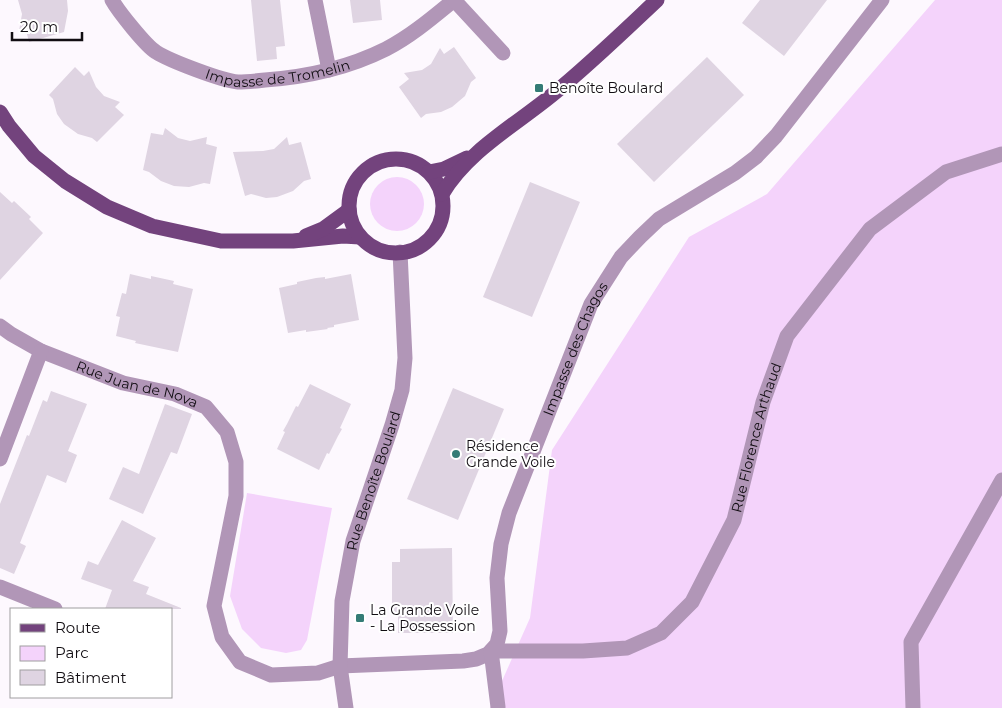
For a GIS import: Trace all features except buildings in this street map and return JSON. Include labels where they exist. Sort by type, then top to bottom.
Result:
[{"type":"main road","points":[[442,194],[449,181],[473,156],[552,95],[606,49],[657,0]]},
{"type":"main road","points":[[0,112],[34,156],[64,181],[107,207],[152,226],[221,240],[293,241],[360,236]]},
{"type":"main road","points":[[429,172],[444,169],[473,156]]},
{"type":"main road","points":[[391,160],[405,160],[419,165],[429,172],[442,194],[443,208],[441,221],[434,233],[425,243],[413,249],[400,252],[384,251],[369,244],[360,236],[352,222],[349,210],[350,196],[356,182],[365,171],[377,163],[391,160]]},
{"type":"main road","points":[[293,241],[323,228],[349,210]]},
{"type":"street","name":"Impasse de Tromelin","points":[[112,0],[118,11],[155,52],[200,71],[237,82],[296,78],[329,70],[386,49],[426,24],[454,0]]},
{"type":"street","points":[[315,0],[329,70]]},
{"type":"street","points":[[454,0],[503,53]]},
{"type":"street","name":"Impasse des Chagos","points":[[491,651],[497,644],[500,632],[497,578],[501,544],[509,513],[591,304],[622,257],[659,220],[735,173],[756,157],[776,136],[882,0]]},
{"type":"street","name":"Rue Florence Arthaud","points":[[491,651],[583,651],[627,648],[661,633],[692,602],[734,520],[764,402],[787,336],[870,229],[946,172],[1002,154]]},
{"type":"street","name":"Rue Benoîte Boulard","points":[[346,708],[340,666],[342,601],[353,541],[402,390],[405,358],[400,252]]},
{"type":"street","name":"Rue Juan de Nova","points":[[0,326],[41,351],[124,384],[175,394],[206,407],[227,432],[236,462],[236,496],[214,606],[222,637],[240,662],[271,675],[318,673],[340,666]]},
{"type":"street","points":[[0,459],[41,351]]},
{"type":"street","points":[[914,708],[911,642],[1002,480]]},
{"type":"street","points":[[0,587],[52,608]]},
{"type":"street","points":[[340,666],[463,662],[476,660],[491,651]]},
{"type":"street","points":[[491,651],[498,707]]},
{"type":"green space","points":[[935,0],[1002,0],[1002,708],[490,708],[530,618],[552,450],[689,237],[767,194]]},
{"type":"green space","points":[[397,177],[407,179],[416,185],[422,194],[424,204],[422,214],[416,223],[407,229],[397,231],[387,229],[378,223],[372,214],[370,204],[372,194],[378,185],[387,179]]},
{"type":"green space","points":[[247,493],[332,508],[307,640],[301,650],[286,653],[261,648],[242,629],[230,596]]},
{"type":"place","name":"Benoîte Boulard","points":[[539,88]]},
{"type":"place","name":"Résidence Grande Voile","points":[[456,454]]},
{"type":"place","name":"La Grande Voile - La Possession","points":[[360,618]]}]
